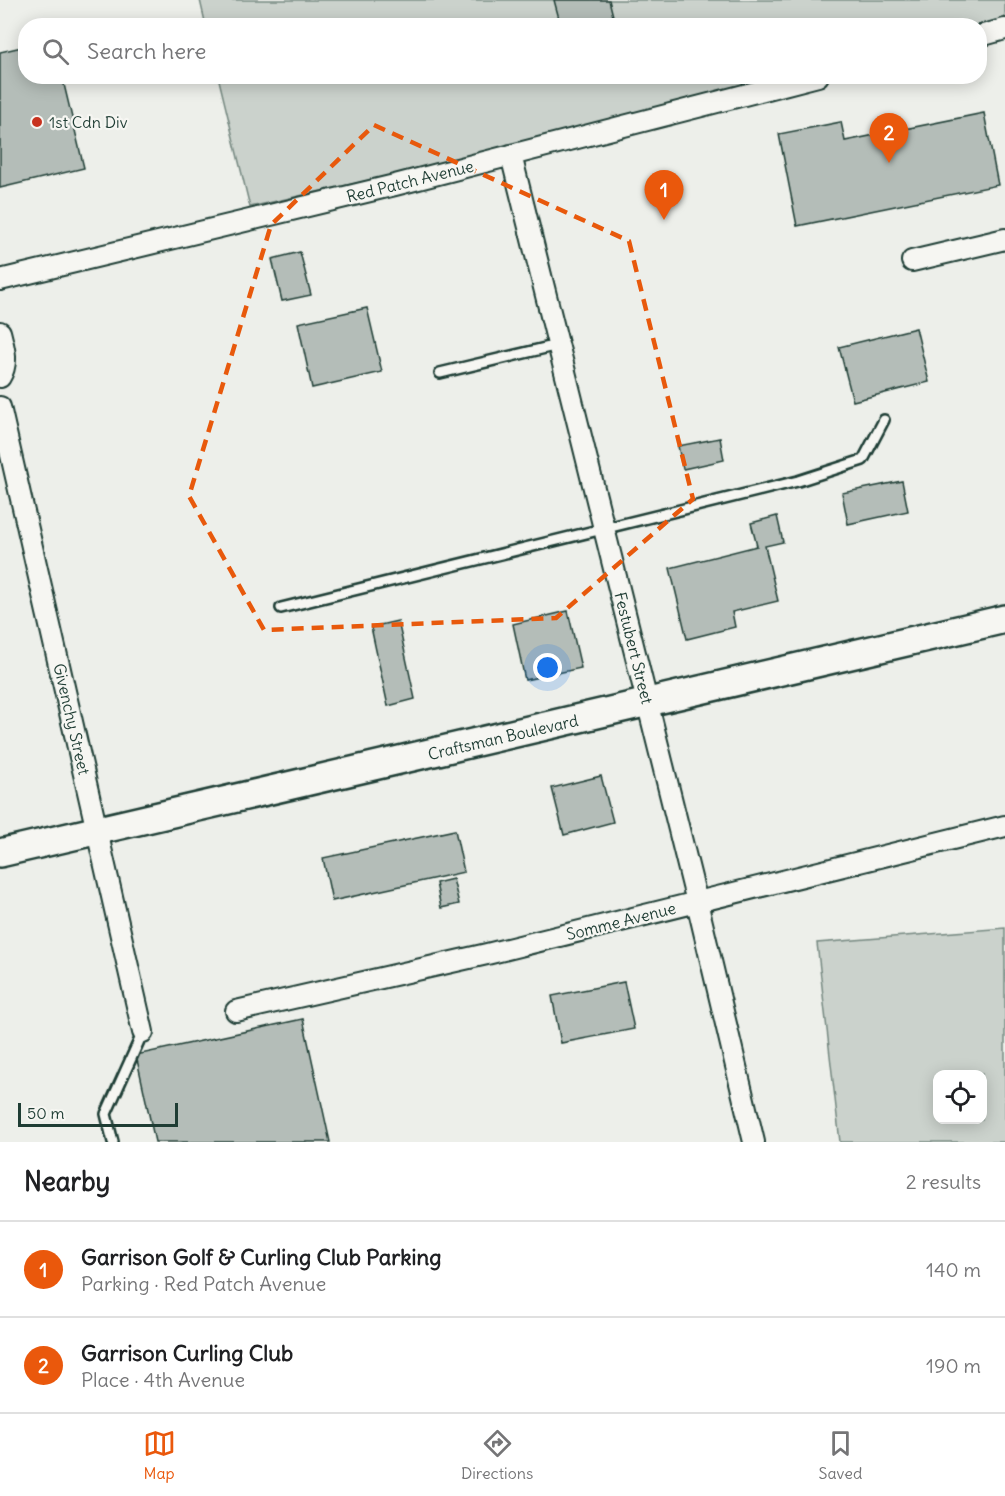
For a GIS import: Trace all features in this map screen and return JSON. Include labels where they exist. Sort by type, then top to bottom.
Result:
[{"type":"street","points":[[987,34],[1005,29]]},
{"type":"street","name":"Red Patch Avenue","points":[[0,280],[383,188],[787,84]]},
{"type":"street","name":"Festubert Street","points":[[511,155],[697,902],[754,1142]]},
{"type":"street","points":[[912,261],[1005,239]]},
{"type":"street","points":[[0,332],[6,356],[0,377]]},
{"type":"street","name":"Givenchy Street","points":[[0,407],[143,1032]]},
{"type":"street","name":"Craftsman Boulevard","points":[[0,853],[1005,619]]},
{"type":"street","name":"Somme Avenue","points":[[236,1011],[497,951],[1005,825]]},
{"type":"lane","points":[[440,373],[558,345]]},
{"type":"lane","points":[[281,608],[798,481],[863,460],[884,420]]},
{"type":"lane","points":[[113,1142],[106,1114],[143,1032]]},
{"type":"highlighted area","points":[[374,125],[629,241],[693,499],[556,618],[264,630],[189,496],[271,225]]},
{"type":"shaded area","points":[[200,0],[1005,0],[1005,36],[987,40],[987,18],[204,18]]},
{"type":"shaded area","points":[[220,84],[795,84],[250,207]]},
{"type":"shaded area","points":[[1005,928],[1005,1142],[840,1142],[817,943]]},
{"type":"building","points":[[554,0],[609,0],[613,16],[605,18],[559,18]]},
{"type":"building","name":"1st Cdn Div","points":[[18,48],[18,84],[64,84],[84,168],[0,188],[0,52]]},
{"type":"building","points":[[984,113],[998,185],[797,226],[779,134],[841,122],[845,141]]},
{"type":"building","points":[[300,252],[311,295],[282,301],[272,259]]},
{"type":"building","points":[[367,308],[382,372],[312,388],[298,323]]},
{"type":"building","points":[[916,328],[929,382],[853,401],[839,347]]},
{"type":"building","points":[[720,438],[724,460],[683,469],[678,446]]},
{"type":"building","points":[[902,481],[908,511],[848,524],[842,493]]},
{"type":"building","points":[[777,516],[783,542],[765,546],[778,601],[732,612],[735,627],[687,639],[670,568],[757,546],[751,523]]},
{"type":"building","points":[[568,611],[581,668],[525,680],[513,624]]},
{"type":"building","points":[[398,621],[415,699],[388,706],[371,627]]},
{"type":"building","points":[[601,776],[613,822],[564,835],[552,788]]},
{"type":"building","points":[[455,830],[464,872],[332,901],[323,858]]},
{"type":"building","points":[[453,879],[459,904],[441,908],[436,883]]},
{"type":"building","points":[[624,982],[634,1029],[561,1043],[552,996]]},
{"type":"building","points":[[303,1019],[330,1142],[155,1142],[136,1055]]},
{"type":"place","name":"1st Cdn Div","points":[[37,122]]},
{"type":"place","name":"Garrison Curling Club","points":[[889,163]]},
{"type":"place","name":"Garrison Golf & Curling Club Parking","points":[[664,220]]}]
